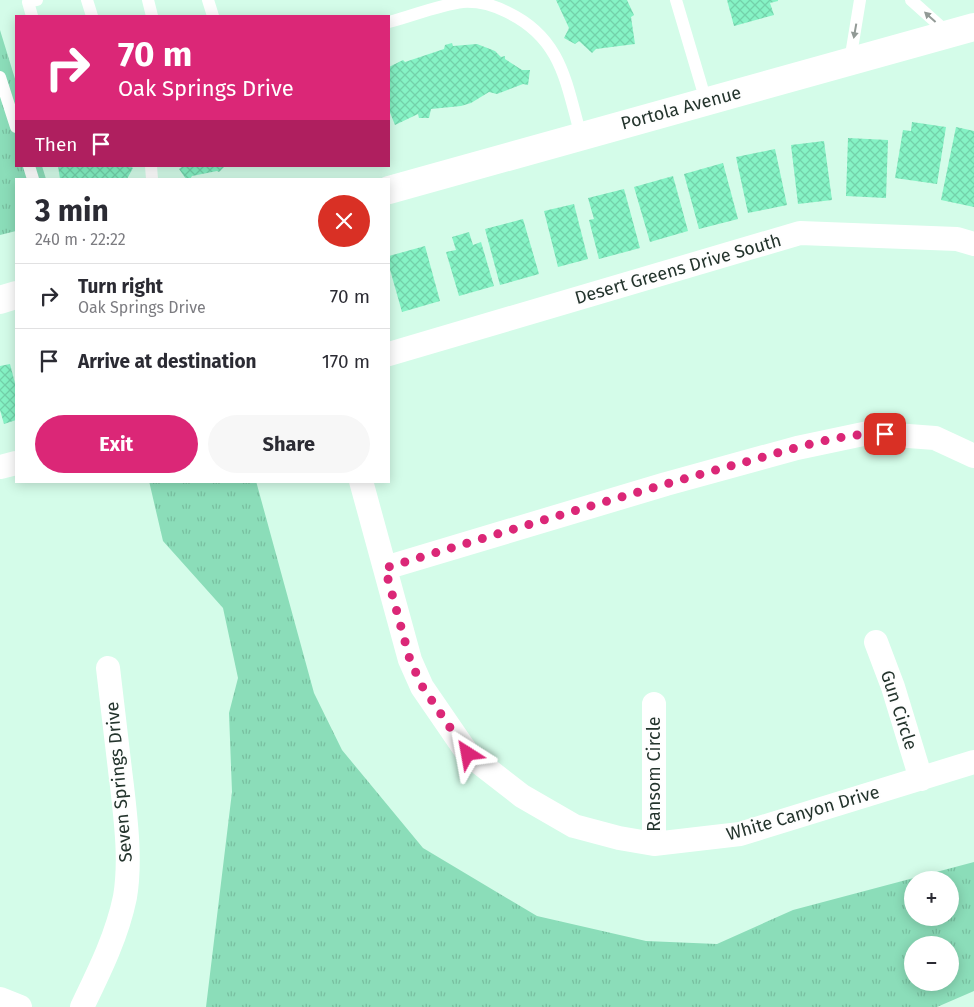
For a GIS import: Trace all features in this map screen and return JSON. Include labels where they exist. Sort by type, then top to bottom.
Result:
[{"type":"main road","name":"Portola Avenue","points":[[390,190],[962,30]]},
{"type":"main road","points":[[0,300],[15,295]]},
{"type":"street","name":"Desert Greens Drive South","points":[[390,354],[800,233],[957,239],[974,244]]},
{"type":"street","points":[[385,568],[666,484],[797,448],[868,433],[935,438],[974,456]]},
{"type":"street","points":[[0,467],[15,463]]},
{"type":"street","name":"White Canyon Drive","points":[[362,483],[410,660],[422,686],[468,754],[522,796],[574,826],[619,838],[654,844],[740,834],[974,762]]},
{"type":"street","name":"Gun Circle","points":[[876,642],[893,687],[921,779]]},
{"type":"street","name":"Seven Springs Drive","points":[[82,1007],[103,966],[125,896],[127,840],[108,668]]},
{"type":"street","name":"Ransom Circle","points":[[654,704],[654,844]]},
{"type":"street","points":[[0,999],[20,1007]]},
{"type":"lane","points":[[32,15],[28,2],[37,0]]},
{"type":"lane","points":[[87,0],[92,15]]},
{"type":"lane","points":[[148,0],[152,15]]},
{"type":"lane","points":[[208,0],[213,15]]},
{"type":"lane","points":[[676,0],[706,102]]},
{"type":"lane","points":[[850,62],[860,0]]},
{"type":"lane","points":[[911,0],[962,30]]},
{"type":"lane","points":[[390,22],[461,2],[482,1],[518,17],[538,32],[552,48],[561,68],[581,136]]},
{"type":"lane","points":[[0,77],[15,124]]},
{"type":"green space","points":[[0,30],[15,79],[15,167],[42,167],[46,178],[15,178],[15,231],[0,235]]},
{"type":"green space","points":[[149,483],[257,483],[314,693],[342,750],[423,848],[537,916],[646,941],[717,944],[793,910],[904,881],[904,926],[959,926],[959,871],[940,871],[974,862],[974,991],[937,1007],[206,1007],[232,792],[229,713],[238,678],[223,608],[163,541]]},
{"type":"building","points":[[556,0],[627,0],[634,15],[631,17],[635,44],[596,49],[592,53],[579,41],[575,44],[564,38],[569,28]]},
{"type":"building","points":[[727,0],[778,1],[770,3],[774,15],[734,26]]},
{"type":"building","points":[[452,43],[453,46],[477,44],[495,51],[501,57],[505,56],[505,59],[522,70],[530,70],[528,85],[523,84],[497,94],[489,92],[471,103],[461,106],[431,109],[429,118],[419,118],[418,114],[395,125],[390,112],[390,66],[403,60],[405,62],[444,49],[445,45]]},
{"type":"building","points":[[912,122],[946,127],[937,184],[895,178],[903,130],[911,131]]},
{"type":"building","points":[[956,127],[974,131],[974,207],[941,200]]},
{"type":"building","points":[[848,138],[888,140],[886,198],[846,196]]},
{"type":"building","points":[[824,141],[832,200],[798,204],[791,145]]},
{"type":"building","points":[[775,149],[787,205],[748,213],[736,157]]},
{"type":"building","points":[[723,163],[738,219],[699,229],[684,174]]},
{"type":"building","points":[[58,167],[133,168],[128,178],[60,178]]},
{"type":"building","points":[[182,167],[224,167],[219,172],[192,176],[191,178],[185,178],[179,169]]},
{"type":"building","points":[[673,176],[688,231],[650,242],[634,187]]},
{"type":"building","points":[[624,189],[640,248],[599,259],[589,220],[594,219],[588,198]]},
{"type":"building","points":[[574,204],[588,259],[558,267],[544,211]]},
{"type":"building","points":[[523,219],[539,274],[500,285],[485,229]]},
{"type":"building","points":[[469,232],[473,245],[481,242],[494,286],[459,296],[446,252],[456,250],[452,237]]},
{"type":"building","points":[[425,246],[440,301],[402,312],[390,270],[390,256]]},
{"type":"building","points":[[10,364],[15,383],[15,420],[4,424],[0,410],[0,366]]},
{"type":"route","points":[[468,754],[422,686],[410,660],[385,568],[666,484],[797,448],[868,433],[885,434]]}]
